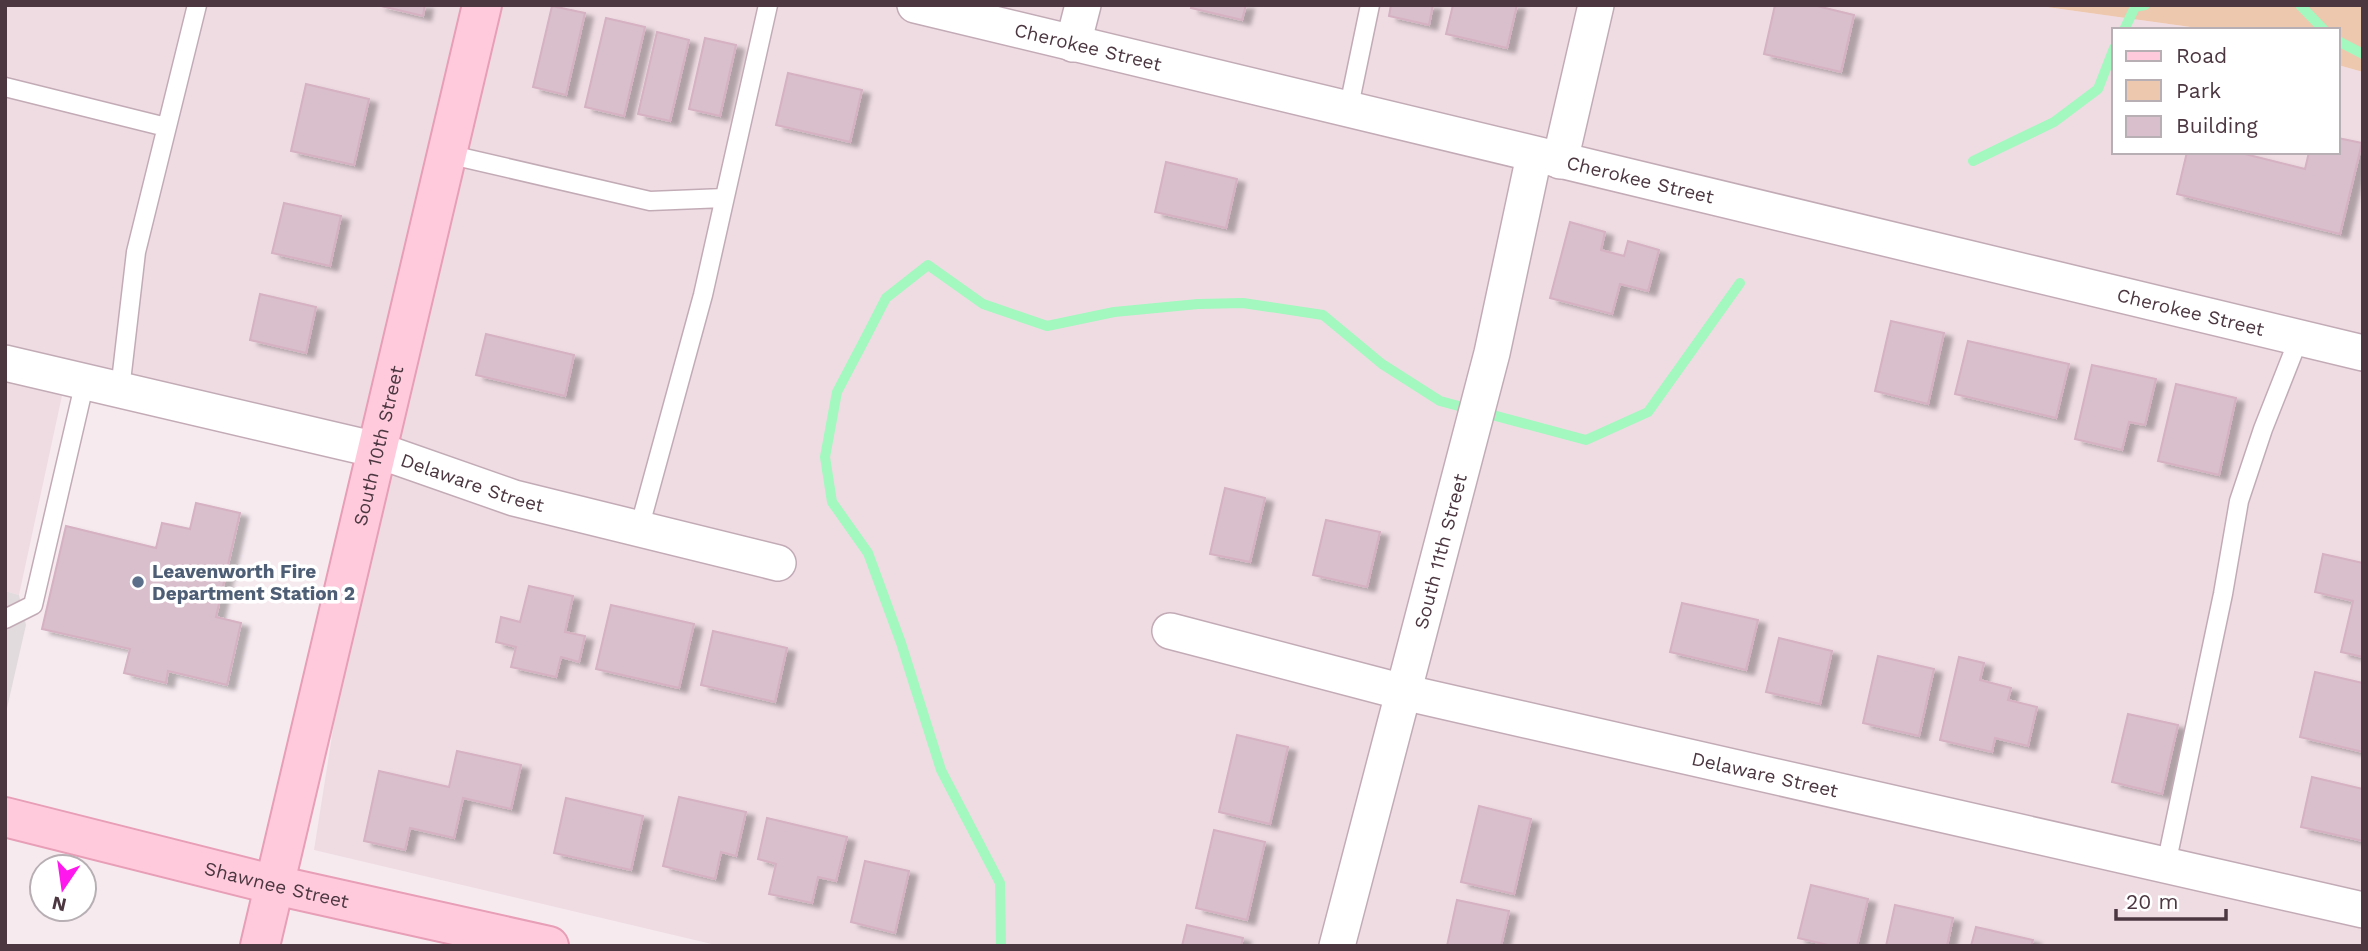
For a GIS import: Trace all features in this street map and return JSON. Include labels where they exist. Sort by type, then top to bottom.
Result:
[{"type":"street","name":"South 10th Street","points":[[260,946],[482,5]]},
{"type":"street","name":"Cherokee Street","points":[[915,5],[2363,353]]},
{"type":"street","points":[[1073,44],[1083,5]]},
{"type":"street","name":"South 11th Street","points":[[1337,946],[1492,353],[1547,158],[1596,5]]},
{"type":"street","name":"Delaware Street","points":[[5,363],[377,450],[514,498],[778,564]]},
{"type":"street","name":"Delaware Street","points":[[1171,631],[1403,692],[2363,910]]},
{"type":"street","name":"Shawnee Street","points":[[5,817],[275,885],[549,946]]},
{"type":"lane","points":[[120,390],[136,252],[197,5]]},
{"type":"lane","points":[[639,529],[703,295],[768,5]]},
{"type":"lane","points":[[1348,111],[1370,5]]},
{"type":"lane","points":[[5,87],[166,127]]},
{"type":"lane","points":[[447,154],[650,201],[724,198]]},
{"type":"lane","points":[[2166,865],[2223,594],[2239,501],[2263,429],[2299,338]]},
{"type":"lane","points":[[5,620],[33,605],[85,381]]},
{"type":"shaded area","points":[[5,5],[2032,5],[2198,28],[2112,28],[2112,154],[2340,154],[2340,66],[2363,72],[2363,946],[720,946],[314,850],[377,450],[66,377],[19,595],[5,591]]},
{"type":"shaded area","points":[[5,591],[19,595],[26,625],[5,717]]},
{"type":"green space","points":[[2032,5],[2363,5],[2363,72],[2340,66],[2340,28],[2198,28]]},
{"type":"building","points":[[377,5],[425,5],[423,16]]},
{"type":"building","points":[[1192,5],[1246,5],[1242,20],[1191,8]]},
{"type":"building","points":[[1391,5],[1433,5],[1429,25],[1389,16]]},
{"type":"building","points":[[1453,5],[1517,5],[1507,48],[1446,34]]},
{"type":"building","points":[[1775,5],[1813,5],[1854,15],[1841,72],[1764,54]]},
{"type":"building","points":[[552,6],[585,13],[566,95],[533,87]]},
{"type":"building","points":[[606,18],[645,27],[624,116],[585,107]]},
{"type":"building","points":[[657,32],[689,40],[670,121],[638,114]]},
{"type":"building","points":[[705,38],[736,45],[720,116],[689,109]]},
{"type":"building","points":[[788,73],[862,90],[850,142],[776,125]]},
{"type":"building","points":[[306,84],[369,99],[354,165],[291,151]]},
{"type":"building","points":[[2340,138],[2362,143],[2340,234],[2177,194],[2187,154],[2245,154],[2305,169],[2309,154],[2340,154]]},
{"type":"building","points":[[1166,162],[1237,179],[1226,228],[1155,212]]},
{"type":"building","points":[[284,203],[341,216],[330,266],[272,253]]},
{"type":"building","points":[[1570,222],[1605,232],[1601,250],[1624,256],[1628,241],[1659,250],[1648,291],[1620,284],[1612,314],[1550,298]]},
{"type":"building","points":[[260,294],[316,307],[306,353],[250,340]]},
{"type":"building","points":[[1891,321],[1944,333],[1928,404],[1875,391]]},
{"type":"building","points":[[486,334],[574,355],[565,396],[476,375]]},
{"type":"building","points":[[1968,341],[2069,364],[2056,418],[1955,394]]},
{"type":"building","points":[[2092,365],[2156,379],[2145,425],[2129,422],[2122,450],[2075,439]]},
{"type":"building","points":[[2176,384],[2236,398],[2219,475],[2158,461]]},
{"type":"building","points":[[1225,488],[1265,498],[1250,562],[1210,554]]},
{"type":"building","name":"Leavenworth Fire Department Station 2","points":[[196,503],[240,513],[216,617],[241,623],[227,685],[168,671],[166,683],[124,673],[130,649],[42,629],[66,526],[156,548],[162,523],[190,529]]},
{"type":"building","points":[[1326,520],[1380,532],[1367,587],[1313,575]]},
{"type":"building","points":[[2323,554],[2363,563],[2363,657],[2341,652],[2353,601],[2315,592]]},
{"type":"building","points":[[529,586],[573,596],[565,632],[585,636],[579,662],[561,657],[556,677],[511,667],[516,647],[496,642],[501,617],[520,622]]},
{"type":"building","points":[[1682,603],[1758,620],[1746,670],[1670,652]]},
{"type":"building","points":[[611,605],[694,624],[679,688],[596,669]]},
{"type":"building","points":[[713,631],[787,648],[775,702],[701,685]]},
{"type":"building","points":[[1779,638],[1832,651],[1820,704],[1766,692]]},
{"type":"building","points":[[1878,656],[1934,669],[1919,736],[1863,723]]},
{"type":"building","points":[[1959,657],[1984,663],[1980,680],[2011,688],[2008,700],[2037,707],[2028,746],[1995,738],[1992,752],[1940,740]]},
{"type":"building","points":[[2315,672],[2363,683],[2363,752],[2300,737]]},
{"type":"building","points":[[2128,714],[2178,725],[2162,794],[2112,782]]},
{"type":"building","points":[[1237,735],[1288,747],[1270,824],[1219,812]]},
{"type":"building","points":[[457,751],[521,765],[511,809],[463,798],[454,838],[410,828],[405,850],[364,841],[379,771],[449,787]]},
{"type":"building","points":[[2312,777],[2363,789],[2363,841],[2301,827]]},
{"type":"building","points":[[679,797],[746,812],[736,856],[721,852],[715,879],[663,866]]},
{"type":"building","points":[[566,798],[643,816],[631,870],[554,853]]},
{"type":"building","points":[[1479,806],[1531,819],[1514,894],[1461,882]]},
{"type":"building","points":[[767,818],[847,837],[836,881],[818,877],[812,903],[769,894],[776,864],[758,859]]},
{"type":"building","points":[[1214,830],[1265,842],[1247,920],[1196,908]]},
{"type":"building","points":[[865,861],[909,871],[895,933],[851,922]]},
{"type":"building","points":[[1811,885],[1868,899],[1857,946],[1832,946],[1798,938]]},
{"type":"building","points":[[1457,900],[1509,911],[1501,946],[1447,946]]},
{"type":"building","points":[[1895,905],[1953,918],[1947,946],[1886,946]]},
{"type":"building","points":[[1187,925],[1243,938],[1241,946],[1182,946]]},
{"type":"building","points":[[1976,927],[2033,940],[2031,946],[1971,946]]},
{"type":"waterway","points":[[2125,28],[2135,7],[2145,5]]},
{"type":"waterway","points":[[2300,5],[2322,28]]},
{"type":"waterway","points":[[2340,42],[2363,54]]},
{"type":"waterway","points":[[1973,161],[2054,122],[2098,89],[2112,53]]},
{"type":"waterway","points":[[1001,946],[1000,883],[941,770],[901,643],[868,553],[832,502],[825,457],[837,392],[886,298],[928,265],[983,304],[1047,326],[1114,312],[1198,304],[1243,303],[1323,315],[1382,364],[1440,401],[1586,440],[1648,412],[1740,283]]},
{"type":"place","name":"Leavenworth Fire Department Station 2","points":[[138,582]]}]
